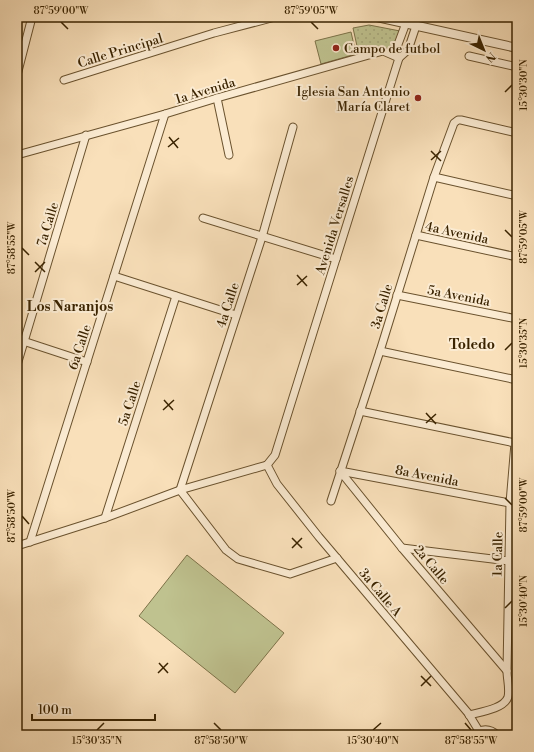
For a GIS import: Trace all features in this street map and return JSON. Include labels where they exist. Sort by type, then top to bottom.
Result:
[{"type":"street","points":[[17,75],[32,17]]},
{"type":"street","name":"Calle Principal","points":[[64,80],[275,17]]},
{"type":"street","points":[[377,17],[396,19],[416,26],[517,48]]},
{"type":"street","name":"Avenida Versalles","points":[[267,465],[275,455],[399,58],[397,47],[406,23]]},
{"type":"street","name":"Avenida Versalles","points":[[399,58],[408,50],[416,26]]},
{"type":"street","name":"1a Avenida","points":[[17,155],[383,51],[399,58]]},
{"type":"street","points":[[469,56],[517,67]]},
{"type":"street","points":[[217,98],[229,155]]},
{"type":"street","name":"6a Calle","points":[[30,542],[165,114]]},
{"type":"street","name":"3a Calle","points":[[331,501],[380,352],[434,177],[454,123],[458,120],[517,132]]},
{"type":"street","name":"4a Calle","points":[[180,490],[262,236],[293,127]]},
{"type":"street","name":"7a Calle","points":[[17,365],[21,340],[86,135]]},
{"type":"street","points":[[434,177],[517,196]]},
{"type":"street","points":[[203,218],[336,258]]},
{"type":"street","name":"4a Avenida","points":[[416,235],[517,257]]},
{"type":"street","points":[[114,276],[236,315]]},
{"type":"street","name":"5a Avenida","points":[[397,295],[517,319]]},
{"type":"street","name":"5a Calle","points":[[105,518],[176,296]]},
{"type":"street","points":[[21,340],[86,362]]},
{"type":"street","points":[[380,352],[517,380]]},
{"type":"street","points":[[360,411],[516,440]]},
{"type":"street","name":"1a Calle","points":[[469,715],[496,708],[506,702],[508,695],[507,671],[510,503],[516,440]]},
{"type":"street","points":[[17,546],[105,518],[180,490],[267,465]]},
{"type":"street","name":"3a Calle A","points":[[267,465],[277,484],[469,715],[477,733]]},
{"type":"street","name":"8a Avenida","points":[[340,471],[510,503]]},
{"type":"street","name":"2a Calle","points":[[340,471],[402,548],[507,671]]},
{"type":"street","points":[[180,490],[226,550],[238,559],[290,574],[337,558]]},
{"type":"street","points":[[402,548],[509,561]]},
{"type":"street","points":[[477,733],[484,730],[490,730],[497,735]]},
{"type":"green space","points":[[369,25],[400,31],[397,46],[359,55],[353,28]]},
{"type":"green space","name":"Campo de futbol","points":[[351,32],[356,54],[321,64],[315,41]]},
{"type":"green space","points":[[187,555],[284,633],[235,693],[139,616]]},
{"type":"place","name":"Campo de futbol","points":[[336,48]]},
{"type":"place","name":"Iglesia San Antonio María Claret","points":[[418,98]]},
{"type":"district","name":"Los Naranjos","points":[[70,306]]},
{"type":"district","name":"Toledo","points":[[472,344]]}]
